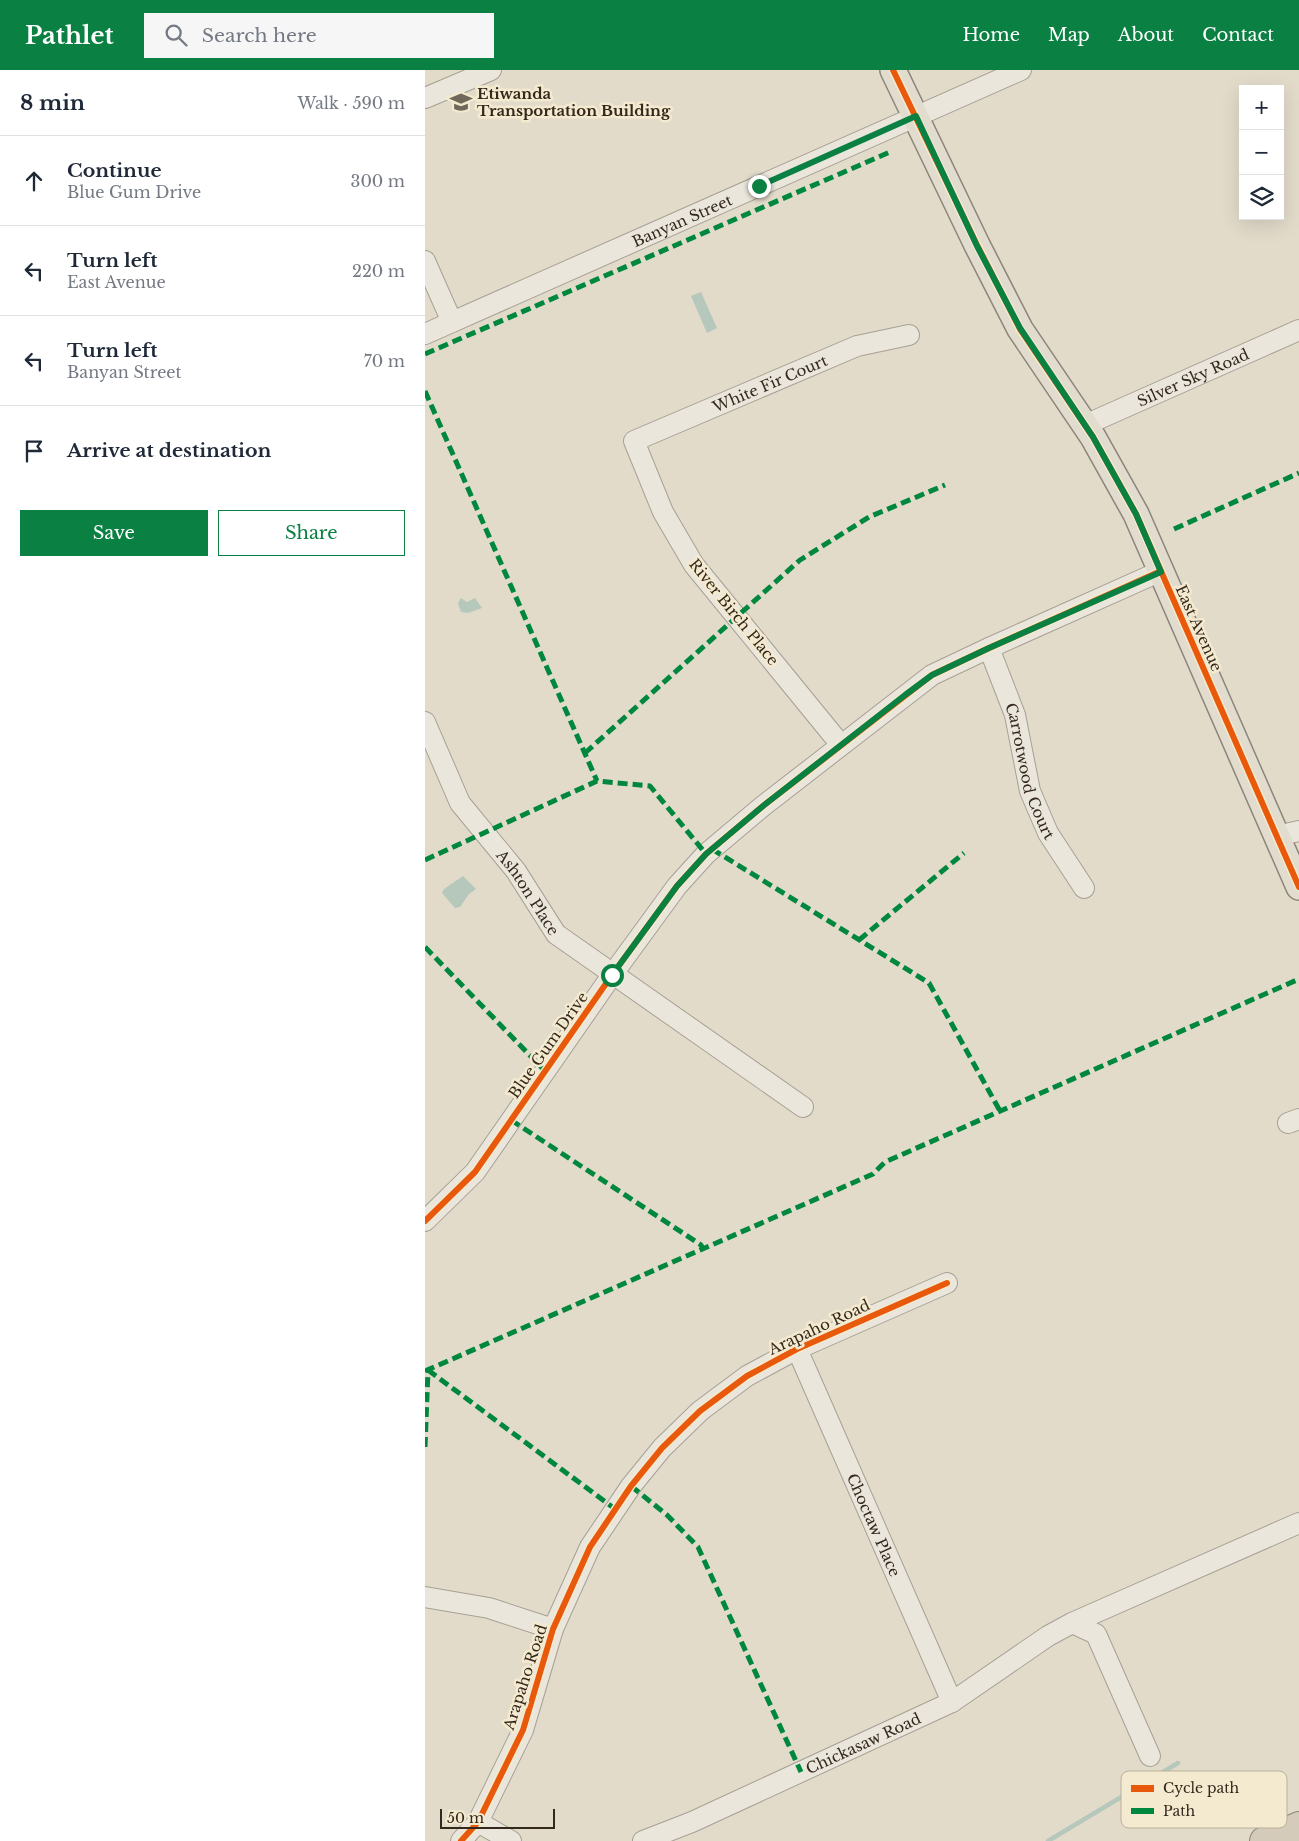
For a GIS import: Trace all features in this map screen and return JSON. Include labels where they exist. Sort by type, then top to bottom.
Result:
[{"type":"highway","points":[[1264,1841],[1299,1826]]},
{"type":"main road","name":"East Avenue","points":[[893,70],[977,246],[1020,328],[1085,425],[1136,514],[1161,572],[1288,834],[1299,887]]},
{"type":"street","points":[[425,98],[491,70]]},
{"type":"street","name":"Banyan Street","points":[[425,334],[1021,70]]},
{"type":"street","points":[[425,261],[452,322]]},
{"type":"street","name":"Silver Sky Road","points":[[1085,425],[1299,330]]},
{"type":"street","name":"White Fir Court","points":[[634,441],[857,346],[909,335]]},
{"type":"street","name":"River Birch Place","points":[[634,441],[663,512],[695,565],[841,745]]},
{"type":"street","name":"Blue Gum Drive","points":[[426,1219],[475,1172],[612,975],[677,886],[706,854],[763,806],[932,675],[1161,572]]},
{"type":"street","name":"Carrotwood Court","points":[[989,648],[1015,715],[1030,791],[1048,833],[1084,888]]},
{"type":"street","name":"Ashton Place","points":[[425,722],[460,803],[516,871],[556,934],[803,1107]]},
{"type":"street","name":"Arapaho Road","points":[[461,1841],[478,1822],[523,1730],[553,1629],[590,1547],[631,1486],[662,1448],[700,1411],[747,1376],[797,1349],[947,1283]]},
{"type":"street","name":"Choctaw Place","points":[[797,1349],[952,1702]]},
{"type":"street","name":"Chickasaw Road","points":[[643,1841],[692,1822],[952,1702],[1048,1636],[1072,1623],[1299,1522]]},
{"type":"street","points":[[425,1597],[489,1608],[553,1629]]},
{"type":"street","points":[[1072,1623],[1096,1634],[1150,1756]]},
{"type":"street","points":[[478,1822],[511,1841]]},
{"type":"shaded area","points":[[701,292],[717,328],[707,333],[691,296]]},
{"type":"shaded area","points":[[461,598],[467,602],[475,598],[482,608],[468,613],[461,612],[458,603]]},
{"type":"shaded area","points":[[463,876],[476,889],[469,894],[460,907],[455,908],[442,893],[444,889]]},
{"type":"waterway","points":[[1165,1771],[1178,1763]]},
{"type":"waterway","points":[[1048,1841],[1121,1797]]},
{"type":"marked path","points":[[425,354],[890,152]]},
{"type":"marked path","points":[[425,391],[597,781]]},
{"type":"marked path","points":[[1174,529],[1299,473]]},
{"type":"marked path","points":[[585,753],[800,560],[869,517],[945,485]]},
{"type":"marked path","points":[[425,860],[597,781],[650,786],[706,854]]},
{"type":"marked path","points":[[712,849],[929,983],[1000,1111]]},
{"type":"marked path","points":[[859,940],[964,853]]},
{"type":"marked path","points":[[425,947],[545,1071]]},
{"type":"marked path","points":[[425,1371],[873,1174],[885,1162],[1299,979]]},
{"type":"marked path","points":[[511,1120],[701,1245],[703,1249]]},
{"type":"marked path","points":[[428,1370],[615,1509]]},
{"type":"marked path","points":[[425,1447],[428,1370]]},
{"type":"marked path","points":[[631,1486],[667,1515],[698,1547],[801,1772]]},
{"type":"cycle path","points":[[893,70],[977,245],[1020,329],[1093,437],[1136,514],[1299,887]]},
{"type":"cycle path","points":[[425,1221],[475,1172],[612,975],[677,886],[706,854],[763,806],[932,675],[1161,571]]},
{"type":"cycle path","points":[[461,1841],[478,1822],[523,1730],[553,1629],[590,1547],[631,1486],[662,1448],[700,1411],[747,1376],[797,1349],[947,1283]]},
{"type":"place","name":"Etiwanda Transportation Building","points":[[461,102]]},
{"type":"route","points":[[612,975],[677,886],[706,854],[763,806],[932,675],[1161,572],[1136,514],[1093,437],[1020,328],[977,246],[916,116],[759,186]]}]
